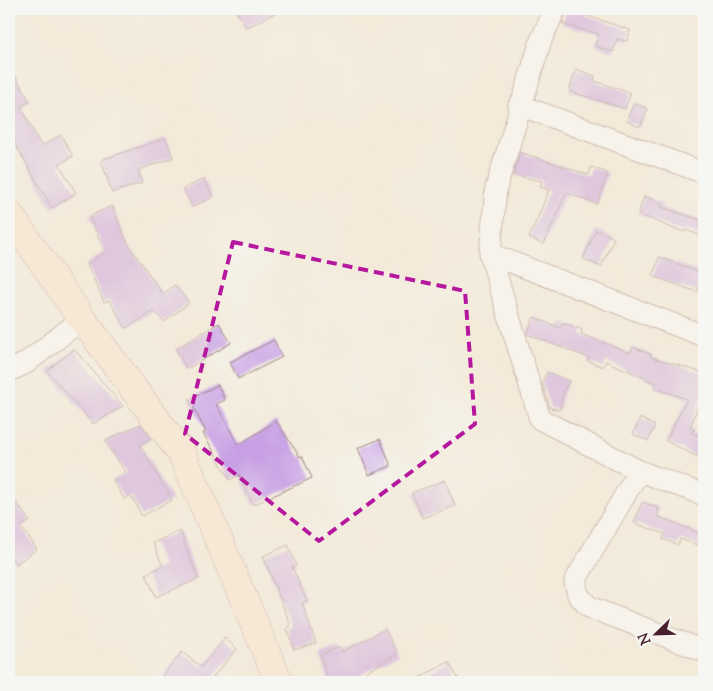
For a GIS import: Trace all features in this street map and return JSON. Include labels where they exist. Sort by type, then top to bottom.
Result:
[{"type":"main road","points":[[9,214],[82,319],[182,454],[280,682]]},
{"type":"street","points":[[555,9],[540,40],[519,105],[496,188],[490,254],[540,419],[639,471],[704,495]]},
{"type":"street","points":[[519,105],[704,173]]},
{"type":"street","points":[[490,254],[704,336]]},
{"type":"street","points":[[9,372],[26,363],[82,319]]},
{"type":"street","points":[[639,471],[575,581],[578,595],[588,607],[704,651]]},
{"type":"highlighted area","points":[[233,242],[465,291],[475,424],[319,541],[185,434]]},
{"type":"building","points":[[235,9],[283,9],[246,28]]},
{"type":"building","points":[[567,9],[586,12],[585,15],[630,30],[627,41],[617,39],[613,52],[595,46],[599,34],[562,24]]},
{"type":"building","points":[[9,66],[30,101],[21,107],[41,146],[61,135],[73,156],[59,164],[76,193],[52,208],[14,142],[9,144]]},
{"type":"building","points":[[576,69],[595,76],[594,81],[631,93],[625,109],[569,91]]},
{"type":"building","points":[[634,103],[648,109],[640,127],[626,121]]},
{"type":"building","points":[[166,138],[173,158],[138,170],[142,183],[112,193],[101,160]]},
{"type":"building","points":[[520,152],[589,175],[591,167],[608,173],[597,204],[566,193],[544,244],[529,238],[549,190],[540,187],[542,181],[513,175]]},
{"type":"building","points":[[204,179],[213,197],[192,207],[183,189]]},
{"type":"building","points":[[644,196],[662,203],[661,207],[704,221],[704,237],[686,230],[685,232],[672,228],[638,214]]},
{"type":"building","points":[[112,206],[128,244],[163,294],[175,285],[189,303],[164,322],[154,311],[126,328],[109,300],[104,302],[87,264],[105,252],[89,216]]},
{"type":"building","points":[[596,230],[614,238],[601,267],[583,259]]},
{"type":"building","points":[[659,257],[704,274],[697,292],[653,276]]},
{"type":"building","points":[[534,317],[560,328],[563,323],[582,329],[581,334],[630,353],[633,347],[652,355],[651,357],[704,373],[704,389],[690,428],[694,430],[692,433],[704,438],[704,460],[666,441],[687,399],[654,388],[656,383],[606,361],[603,367],[588,361],[589,358],[527,334]]},
{"type":"building","points":[[219,323],[231,343],[187,369],[176,349]]},
{"type":"building","points":[[274,340],[282,357],[238,379],[230,362]]},
{"type":"building","points":[[74,349],[123,406],[93,424],[47,371]]},
{"type":"building","points":[[547,372],[569,381],[562,396],[560,410],[550,408],[542,382]]},
{"type":"building","points":[[218,385],[225,400],[216,404],[237,443],[240,444],[276,421],[300,457],[302,456],[312,478],[253,505],[239,475],[230,480],[203,433],[206,432],[189,399]]},
{"type":"building","points":[[640,418],[655,426],[648,441],[633,434]]},
{"type":"building","points":[[140,424],[151,438],[140,445],[172,500],[142,516],[131,495],[124,499],[113,480],[126,473],[105,441]]},
{"type":"building","points":[[380,439],[391,466],[369,475],[358,448]]},
{"type":"building","points":[[445,480],[455,506],[422,518],[412,493]]},
{"type":"building","points":[[9,493],[30,521],[21,527],[37,549],[16,564],[9,555]]},
{"type":"building","points":[[642,502],[659,508],[657,516],[702,534],[698,545],[680,539],[678,545],[663,539],[665,534],[634,523]]},
{"type":"building","points":[[180,531],[198,579],[156,597],[146,574],[163,566],[153,543]]},
{"type":"building","points":[[288,545],[296,565],[292,567],[307,601],[302,603],[316,643],[294,650],[287,628],[291,626],[263,556]]},
{"type":"building","points":[[385,629],[398,654],[360,675],[364,682],[329,682],[320,655],[340,647],[342,652]]},
{"type":"building","points":[[225,638],[237,649],[213,677],[220,682],[170,682],[162,676],[182,652],[201,667]]},
{"type":"building","points":[[449,662],[460,682],[411,682]]}]
